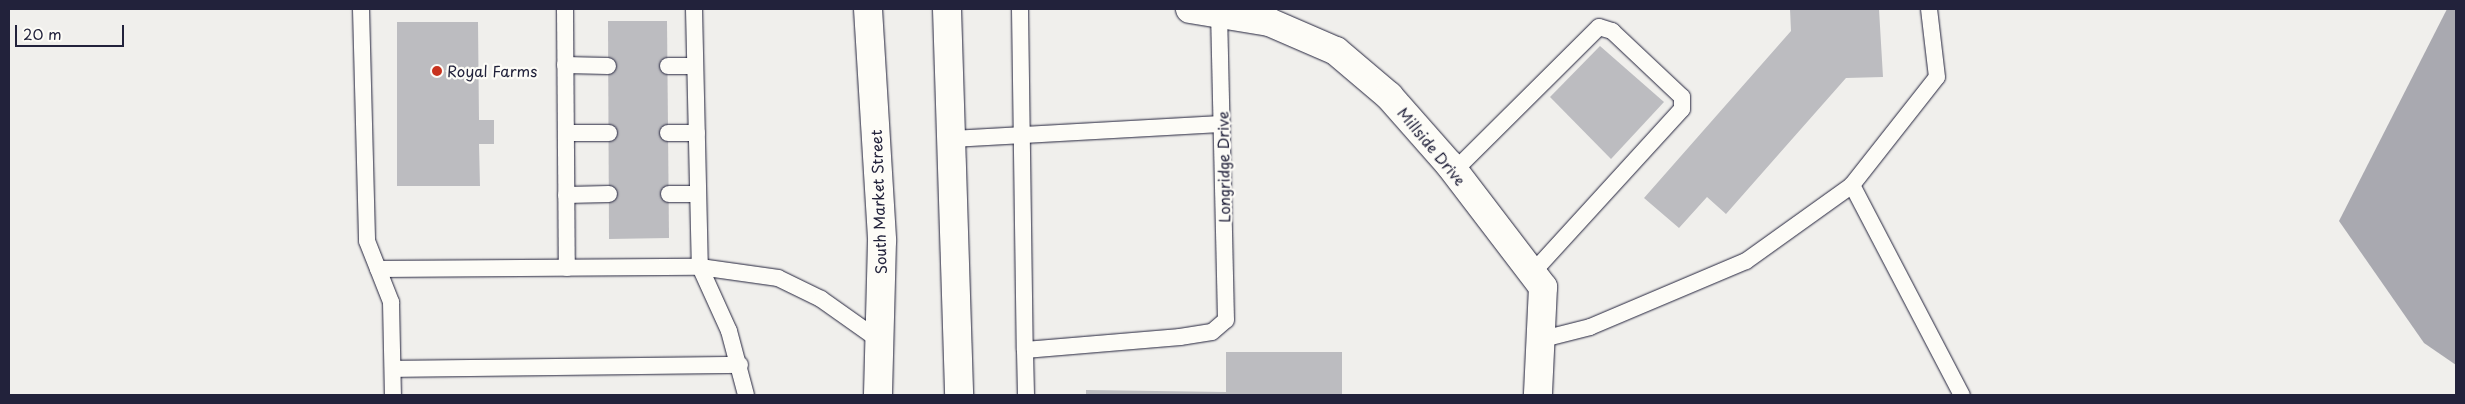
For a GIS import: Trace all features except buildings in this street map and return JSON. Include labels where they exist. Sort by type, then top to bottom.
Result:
[{"type":"main road","name":"South Market Street","points":[[868,9],[882,241],[878,395]]},
{"type":"main road","points":[[947,9],[959,395]]},
{"type":"main road","name":"Millside Drive","points":[[1190,9],[1219,14],[1271,16],[1336,51],[1389,96],[1454,171],[1543,287],[1539,340],[1538,395]]},
{"type":"lane","points":[[361,9],[367,241],[391,302],[393,395]]},
{"type":"lane","points":[[565,9],[567,268]]},
{"type":"lane","points":[[694,9],[700,267],[740,365],[746,395]]},
{"type":"lane","points":[[1020,9],[1024,135],[1026,395]]},
{"type":"lane","points":[[1539,340],[1590,327],[1746,261],[1852,185],[1937,77],[1929,9]]},
{"type":"lane","name":"Longridge Drive","points":[[1025,350],[1180,337],[1212,332],[1226,320],[1219,14]]},
{"type":"lane","points":[[1454,171],[1599,27],[1612,31],[1682,97],[1682,109],[1532,273]]},
{"type":"lane","points":[[565,65],[608,66]]},
{"type":"lane","points":[[668,66],[695,66]]},
{"type":"lane","points":[[951,139],[1222,124]]},
{"type":"lane","points":[[566,133],[608,133]]},
{"type":"lane","points":[[668,133],[697,133]]},
{"type":"lane","points":[[1852,185],[1962,395]]},
{"type":"lane","points":[[566,195],[609,194]]},
{"type":"lane","points":[[669,194],[698,194]]},
{"type":"lane","points":[[378,268],[700,267],[778,278],[821,299],[879,340]]},
{"type":"lane","points":[[393,369],[740,365]]},
{"type":"shaded area","points":[[2447,9],[2456,9],[2456,365],[2424,343],[2339,221]]},
{"type":"place","name":"Royal Farms","points":[[437,71]]}]
